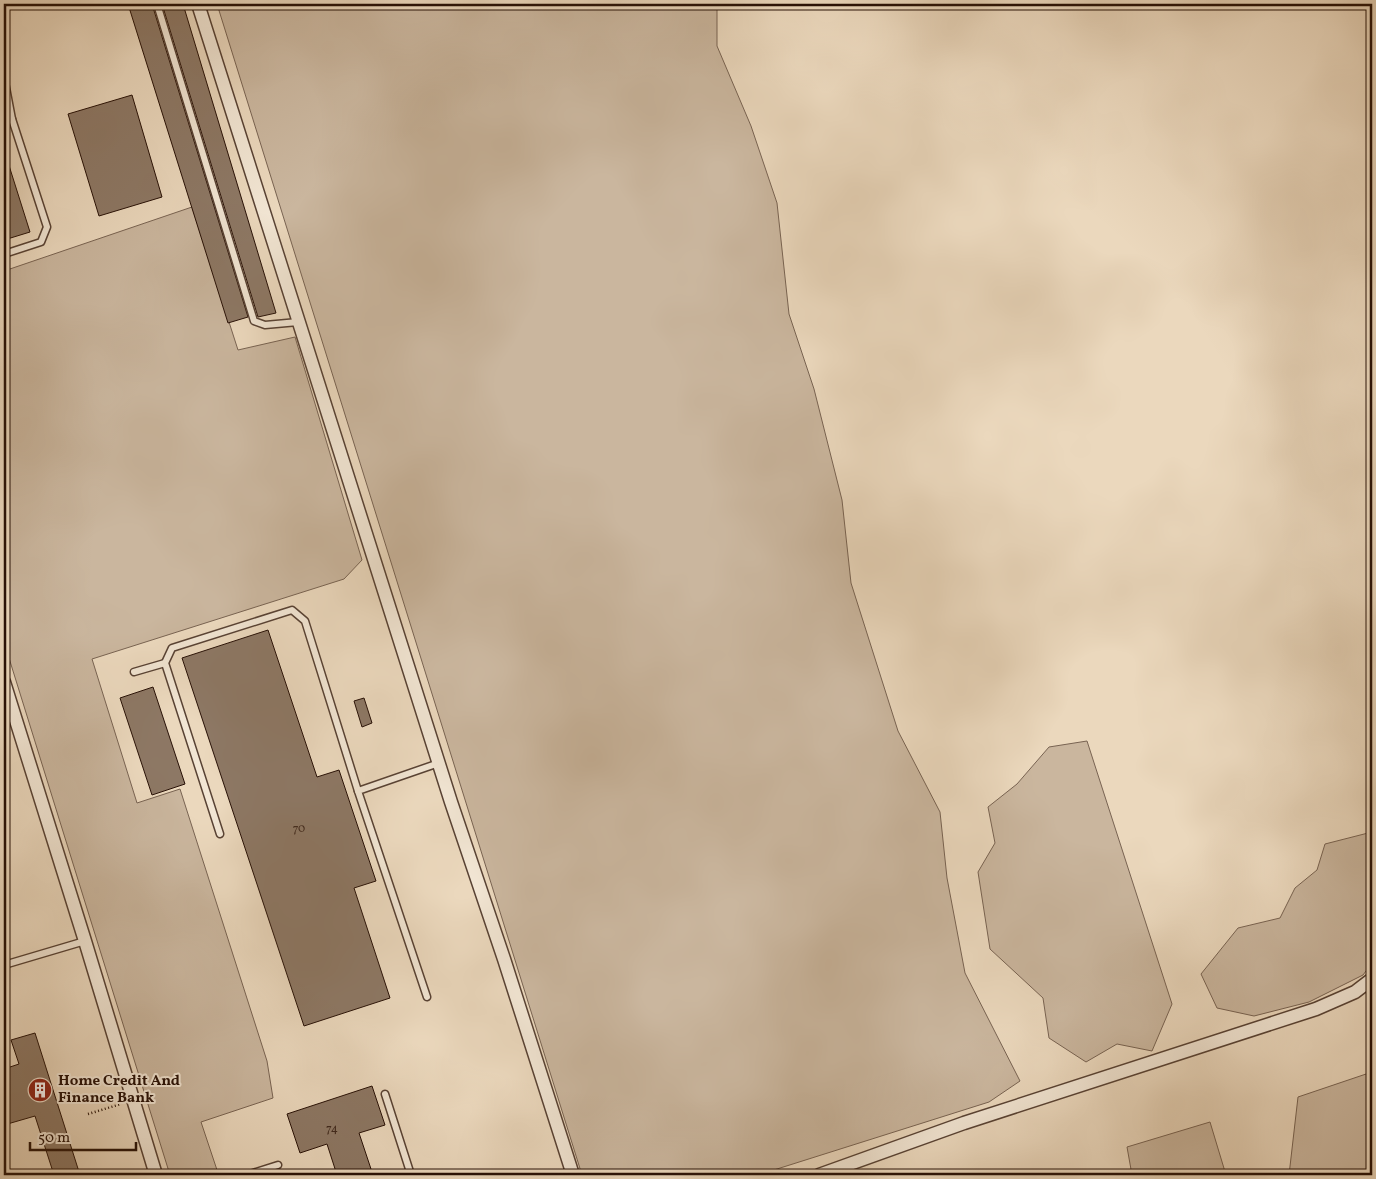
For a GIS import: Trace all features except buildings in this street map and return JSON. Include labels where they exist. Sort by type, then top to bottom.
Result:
[{"type":"street","points":[[198,4],[298,322],[573,1175]]},
{"type":"street","points":[[4,682],[156,1175]]},
{"type":"street","points":[[819,1175],[964,1123],[1316,1009],[1355,992],[1372,979]]},
{"type":"lane","points":[[157,4],[254,321],[265,325],[298,322]]},
{"type":"lane","points":[[4,77],[12,119],[47,227],[41,242],[4,254]]},
{"type":"lane","points":[[4,121],[12,119]]},
{"type":"lane","points":[[220,834],[165,663],[172,648],[292,610],[305,621],[358,790],[427,997]]},
{"type":"lane","points":[[134,672],[165,663]]},
{"type":"lane","points":[[358,790],[440,763]]},
{"type":"lane","points":[[4,965],[85,941]]},
{"type":"lane","points":[[385,1094],[411,1175]]},
{"type":"lane","points":[[246,1175],[278,1166]]},
{"type":"path","points":[[88,1114],[134,1100]]},
{"type":"shaded area","points":[[217,4],[717,4],[717,46],[751,126],[777,203],[789,314],[814,389],[842,500],[851,583],[898,731],[940,812],[947,878],[965,973],[1020,1081],[989,1102],[758,1175],[582,1175]]},
{"type":"shaded area","points":[[782,4],[837,4],[832,8],[789,8]]},
{"type":"shaded area","points":[[192,207],[238,350],[295,337],[362,560],[344,579],[92,659],[137,803],[180,789],[267,1061],[273,1098],[201,1122],[218,1173],[209,1175],[170,1175],[4,642],[4,271]]},
{"type":"shaded area","points":[[1087,741],[1172,1004],[1152,1051],[1117,1044],[1086,1062],[1049,1038],[1043,998],[990,949],[978,872],[995,843],[988,807],[1017,784],[1049,747]]},
{"type":"shaded area","points":[[1372,832],[1372,963],[1363,975],[1309,1002],[1254,1016],[1217,1008],[1201,974],[1238,928],[1280,918],[1295,888],[1317,870],[1325,844]]},
{"type":"shaded area","points":[[1372,1072],[1372,1175],[1289,1175],[1298,1097]]},
{"type":"shaded area","points":[[1210,1122],[1226,1175],[1132,1175],[1127,1147]]},
{"type":"place","name":"Home Credit And Finance Bank","points":[[40,1090]]}]
